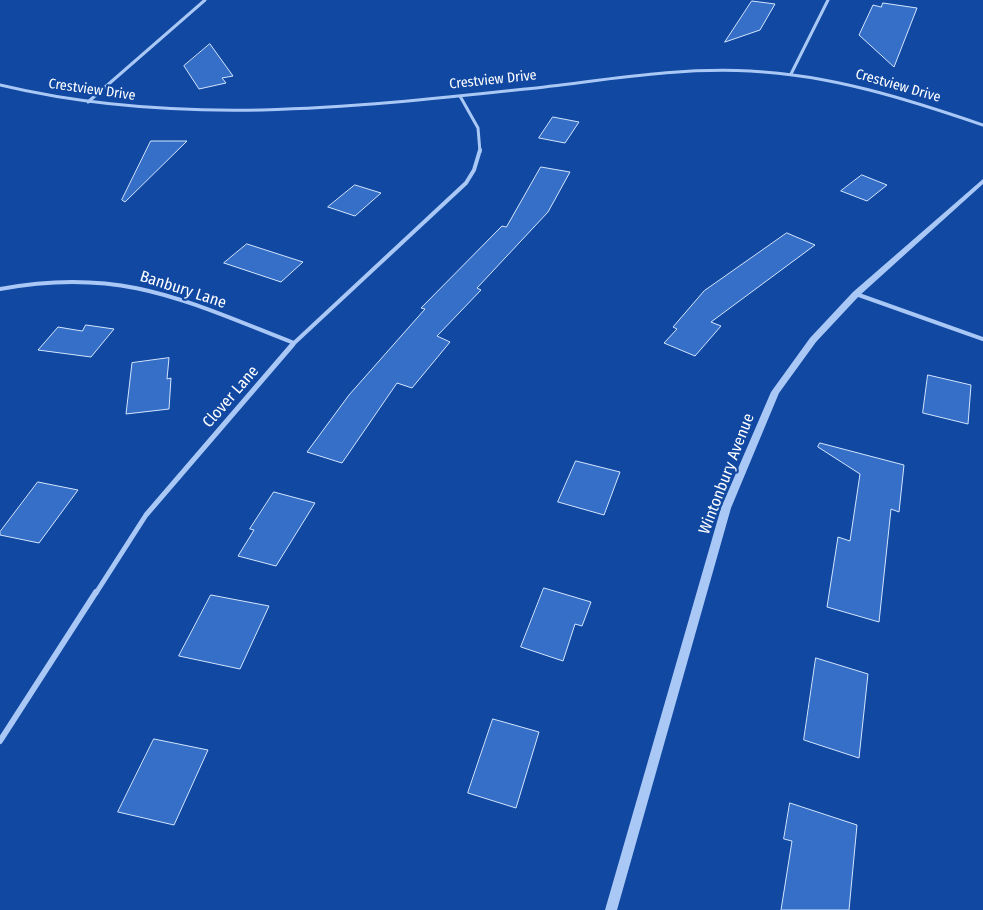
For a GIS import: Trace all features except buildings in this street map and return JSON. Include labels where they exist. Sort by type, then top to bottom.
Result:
[{"type":"street","points":[[88,102],[205,0]]},
{"type":"street","points":[[791,74],[828,0]]},
{"type":"street","name":"Crestview Drive","points":[[0,84],[63,99],[150,110],[238,112],[460,96],[696,71],[748,71],[791,74],[884,92],[983,125]]},
{"type":"street","name":"Clover Lane","points":[[0,741],[146,515],[294,343],[466,182],[478,160],[481,140],[477,120],[460,96]]},
{"type":"street","name":"Wintonbury Avenue","points":[[611,910],[726,508],[775,392],[813,340],[856,294],[983,181]]},
{"type":"street","name":"Banbury Lane","points":[[0,288],[48,282],[94,281],[132,286],[164,293],[294,343]]},
{"type":"street","points":[[856,294],[983,339]]}]
